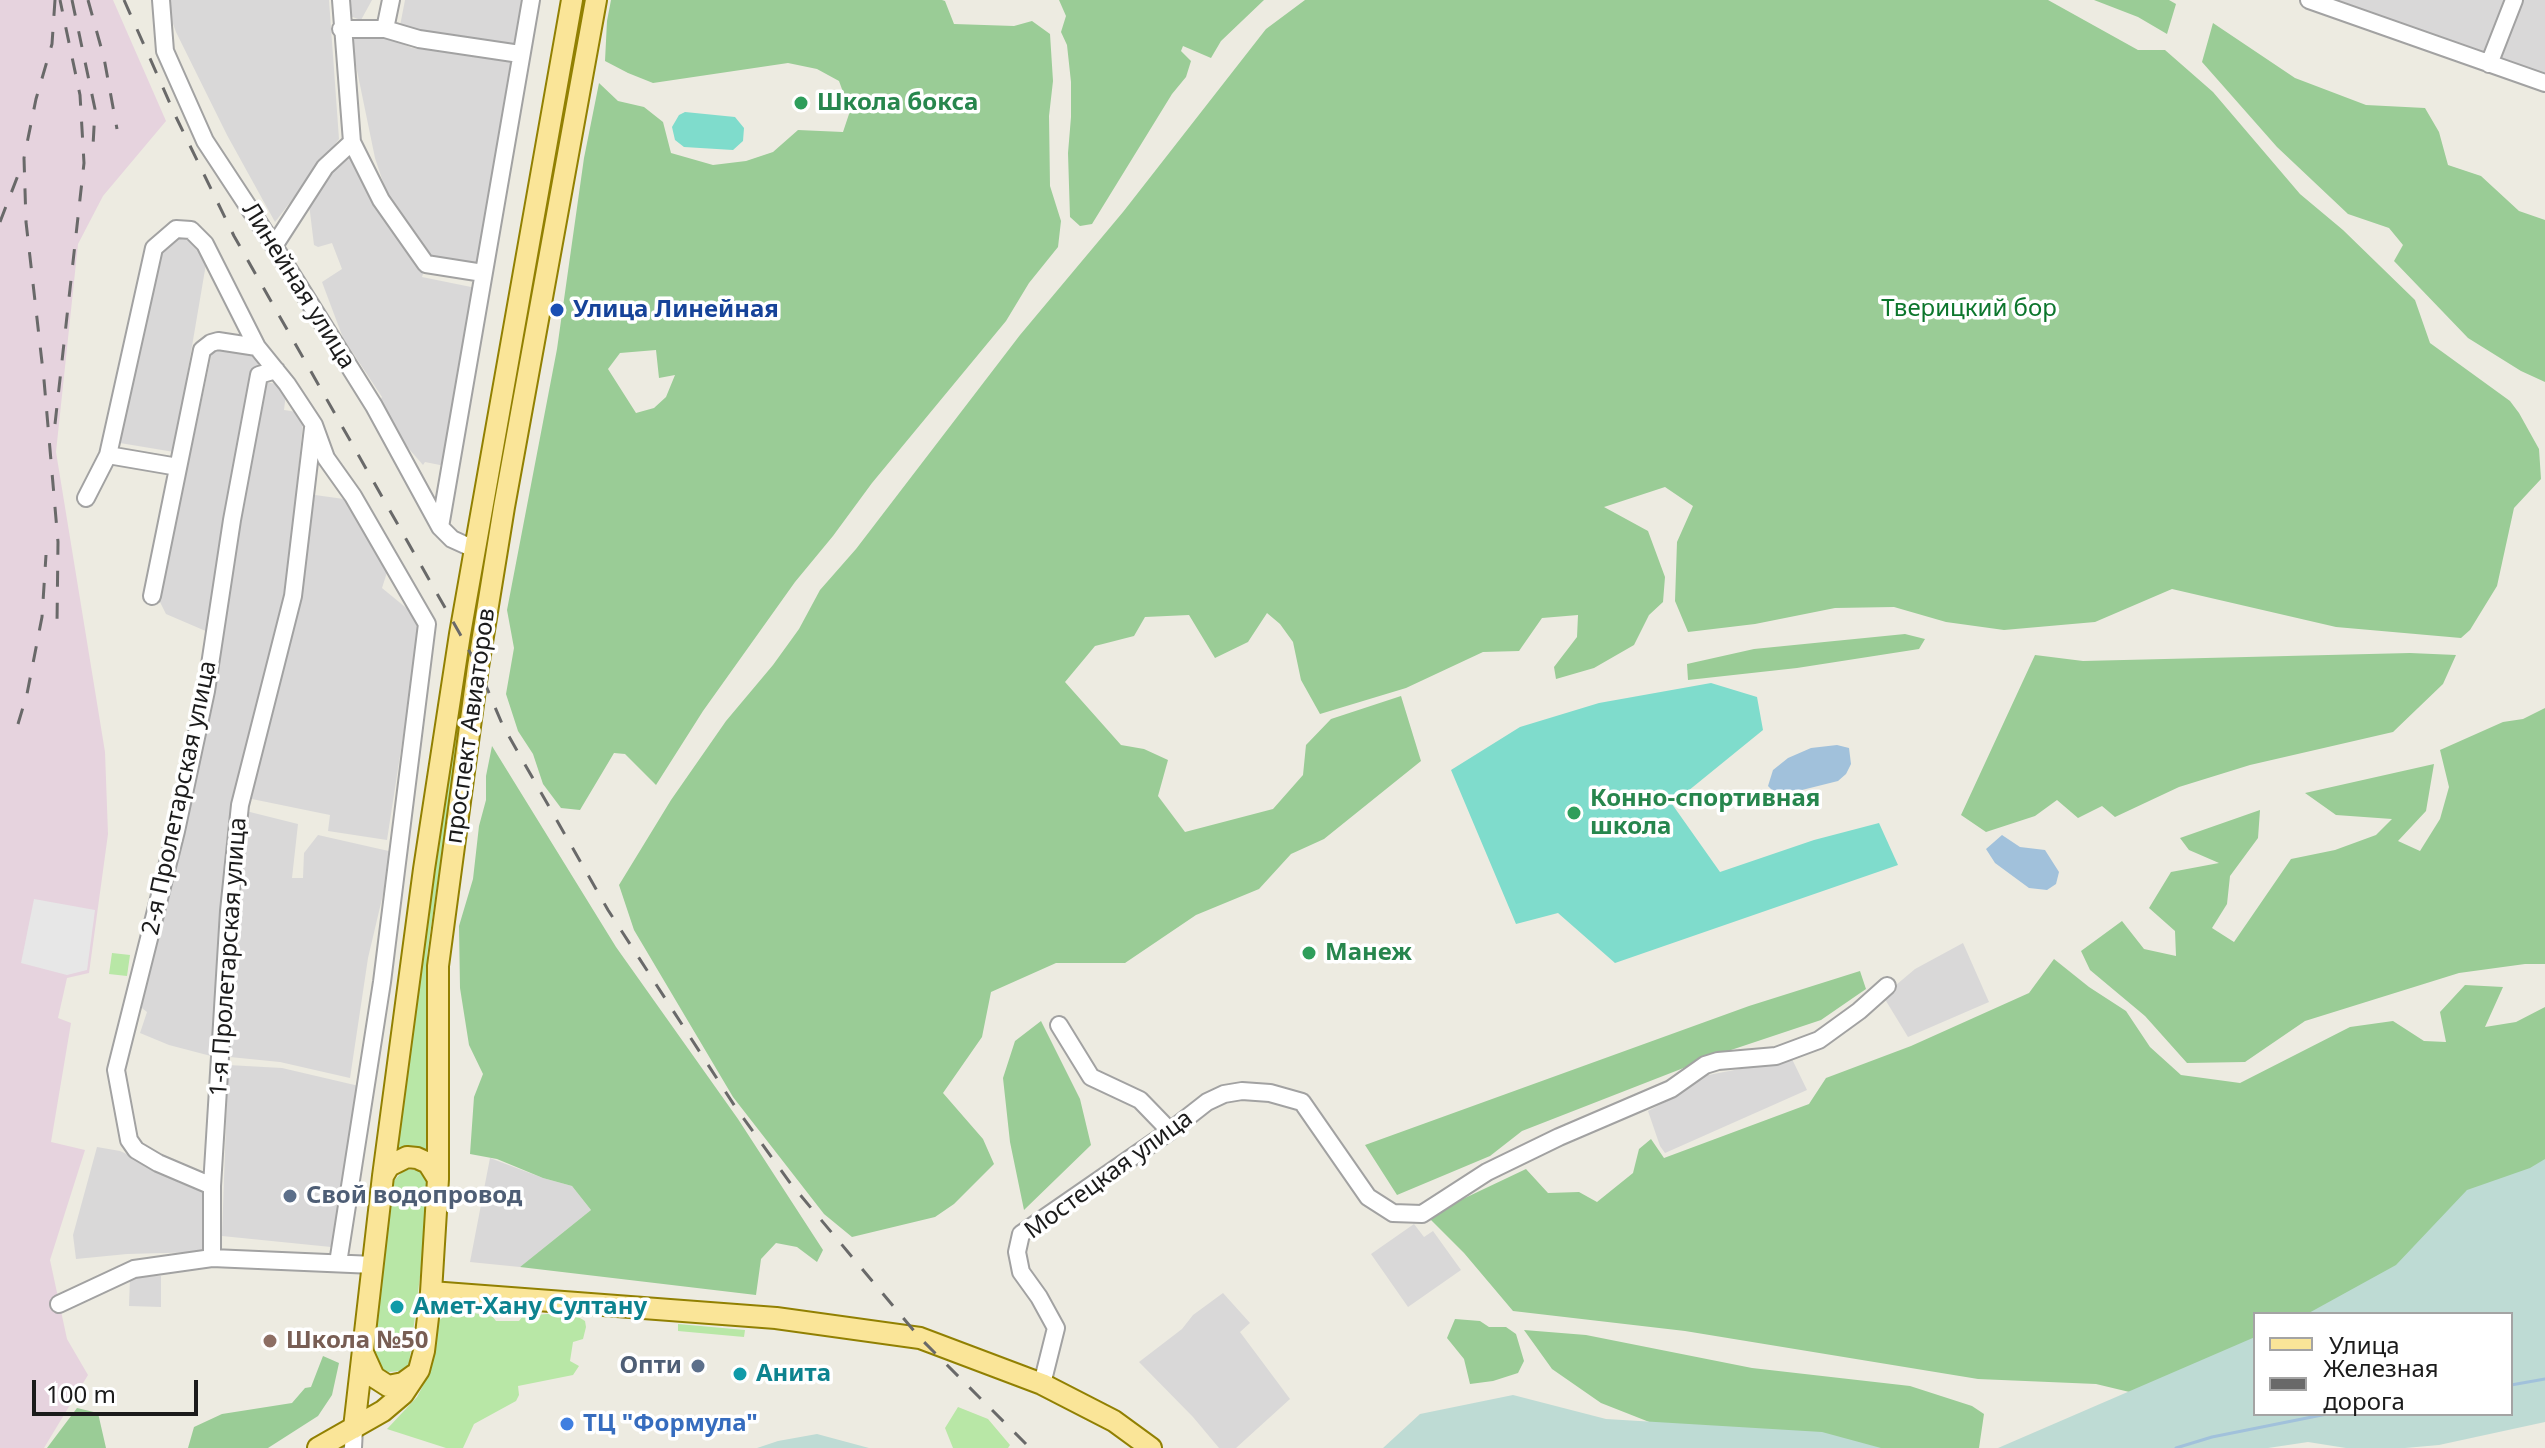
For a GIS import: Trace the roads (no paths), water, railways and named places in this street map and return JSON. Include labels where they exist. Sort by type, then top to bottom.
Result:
[{"type":"main road","name":"проспект Авиаторов","points":[[353,1438],[383,1176],[424,869],[474,549],[572,0]]},
{"type":"main road","name":"проспект Авиаторов","points":[[353,1438],[403,1394],[419,1370],[431,1292],[438,1179],[438,966],[467,746],[504,507],[596,0]]},
{"type":"main road","points":[[383,1176],[389,1166],[407,1157],[428,1163],[438,1179]]},
{"type":"main road","points":[[431,1292],[776,1318],[920,1338],[1042,1384],[1114,1421],[1151,1448]]},
{"type":"main road","points":[[364,1355],[374,1377],[388,1386],[403,1383],[419,1370]]},
{"type":"main road","points":[[318,1448],[353,1438]]},
{"type":"street","name":"Линейная улица","points":[[161,0],[165,51],[205,141],[374,406],[440,527],[452,539],[474,549]]},
{"type":"street","points":[[341,0],[352,142],[381,200],[426,264],[483,273]]},
{"type":"street","points":[[385,29],[391,0]]},
{"type":"street","points":[[440,527],[531,0]]},
{"type":"street","points":[[2309,0],[2545,83]]},
{"type":"street","points":[[2489,64],[2514,0]]},
{"type":"street","points":[[341,29],[385,29],[419,39],[520,54]]},
{"type":"street","points":[[274,246],[325,167],[352,142]]},
{"type":"street","points":[[86,498],[108,455],[154,248],[176,229],[182,228],[199,235],[257,347],[314,425],[326,458],[353,496],[427,624],[382,982],[338,1263]]},
{"type":"street","points":[[152,596],[202,350],[218,341],[257,347]]},
{"type":"street","name":"2-я Пролетарская улица","points":[[212,1186],[136,1150],[129,1140],[116,1070],[176,831],[206,691],[232,520],[259,375],[276,370]]},
{"type":"street","name":"1-я Пролетарская улица","points":[[212,1258],[212,1186],[229,911],[240,805],[293,596],[314,425]]},
{"type":"street","points":[[108,455],[178,467]]},
{"type":"street","name":"Мостецкая улица","points":[[1042,1384],[1056,1328],[1021,1272],[1017,1252],[1021,1234],[1207,1102],[1224,1094],[1242,1091],[1270,1093],[1302,1102],[1368,1197],[1393,1213],[1422,1214],[1487,1172],[1671,1089],[1705,1065],[1776,1056],[1819,1040],[1887,986]]},
{"type":"street","points":[[1059,1025],[1091,1077],[1140,1100],[1170,1131]]},
{"type":"street","points":[[59,1304],[134,1269],[212,1258],[374,1265]]},
{"type":"waterway","points":[[2513,1385],[2545,1379]]},
{"type":"waterway","points":[[2176,1448],[2212,1437],[2317,1416]]},
{"type":"railway","points":[[55,0],[52,44],[36,99],[24,158],[26,222],[58,542],[57,624]]},
{"type":"railway","points":[[55,424],[84,163],[80,95],[60,0]]},
{"type":"railway","points":[[72,0],[95,109],[93,146]]},
{"type":"railway","points":[[88,0],[104,58],[117,129]]},
{"type":"railway","points":[[124,0],[234,236],[460,634],[503,726],[608,910],[736,1108],[791,1184],[920,1338],[1030,1448]]},
{"type":"railway","points":[[0,222],[20,170]]},
{"type":"railway","points":[[18,724],[42,617],[46,555]]},
{"type":"place","name":"Школа бокса","points":[[801,103]]},
{"type":"place","name":"Улица Линейная","points":[[557,310]]},
{"type":"place","name":"Конно-спортивная школа","points":[[1574,813]]},
{"type":"place","name":"Манеж","points":[[1309,953]]},
{"type":"place","name":"Свой водопровод","points":[[290,1196]]},
{"type":"place","name":"Амет-Хану Султану","points":[[397,1307]]},
{"type":"place","name":"Школа №50","points":[[270,1341]]},
{"type":"place","name":"Опти","points":[[698,1366]]},
{"type":"place","name":"Анита","points":[[740,1374]]},
{"type":"place","name":"ТЦ \"Формула\"","points":[[567,1424]]},
{"type":"park label","name":"Тверицкий бор","points":[[1969,309]]}]
